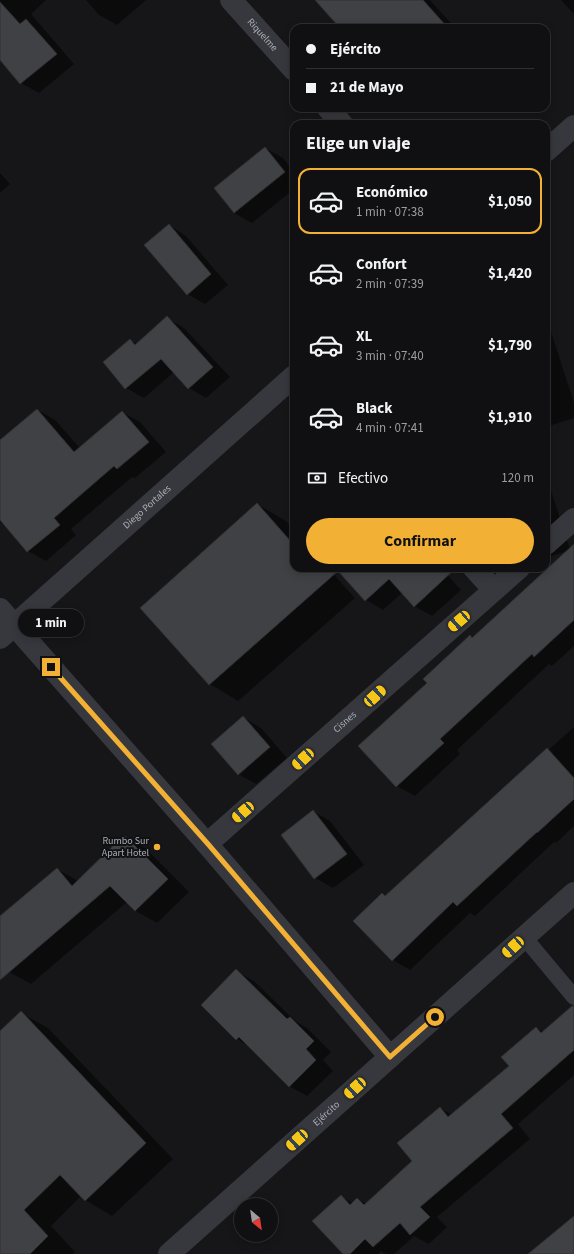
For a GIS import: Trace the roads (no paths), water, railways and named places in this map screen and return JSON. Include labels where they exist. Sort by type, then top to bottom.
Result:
[{"type":"street","name":"Riquelme","points":[[231,0],[290,66]]},
{"type":"street","points":[[332,112],[338,120]]},
{"type":"street","points":[[550,147],[574,126]]},
{"type":"street","name":"Diego Portales","points":[[5,624],[290,379]]},
{"type":"street","points":[[550,540],[574,519]]},
{"type":"street","points":[[478,572],[494,590]]},
{"type":"street","name":"Cisnes","points":[[208,844],[514,572]]},
{"type":"street","points":[[5,624],[208,844],[390,1057]]},
{"type":"street","name":"Ejército","points":[[169,1254],[574,893]]},
{"type":"lane","points":[[524,937],[574,997]]},
{"type":"place","name":"Rumbo Sur Apart Hotel","points":[[157,847]]}]
